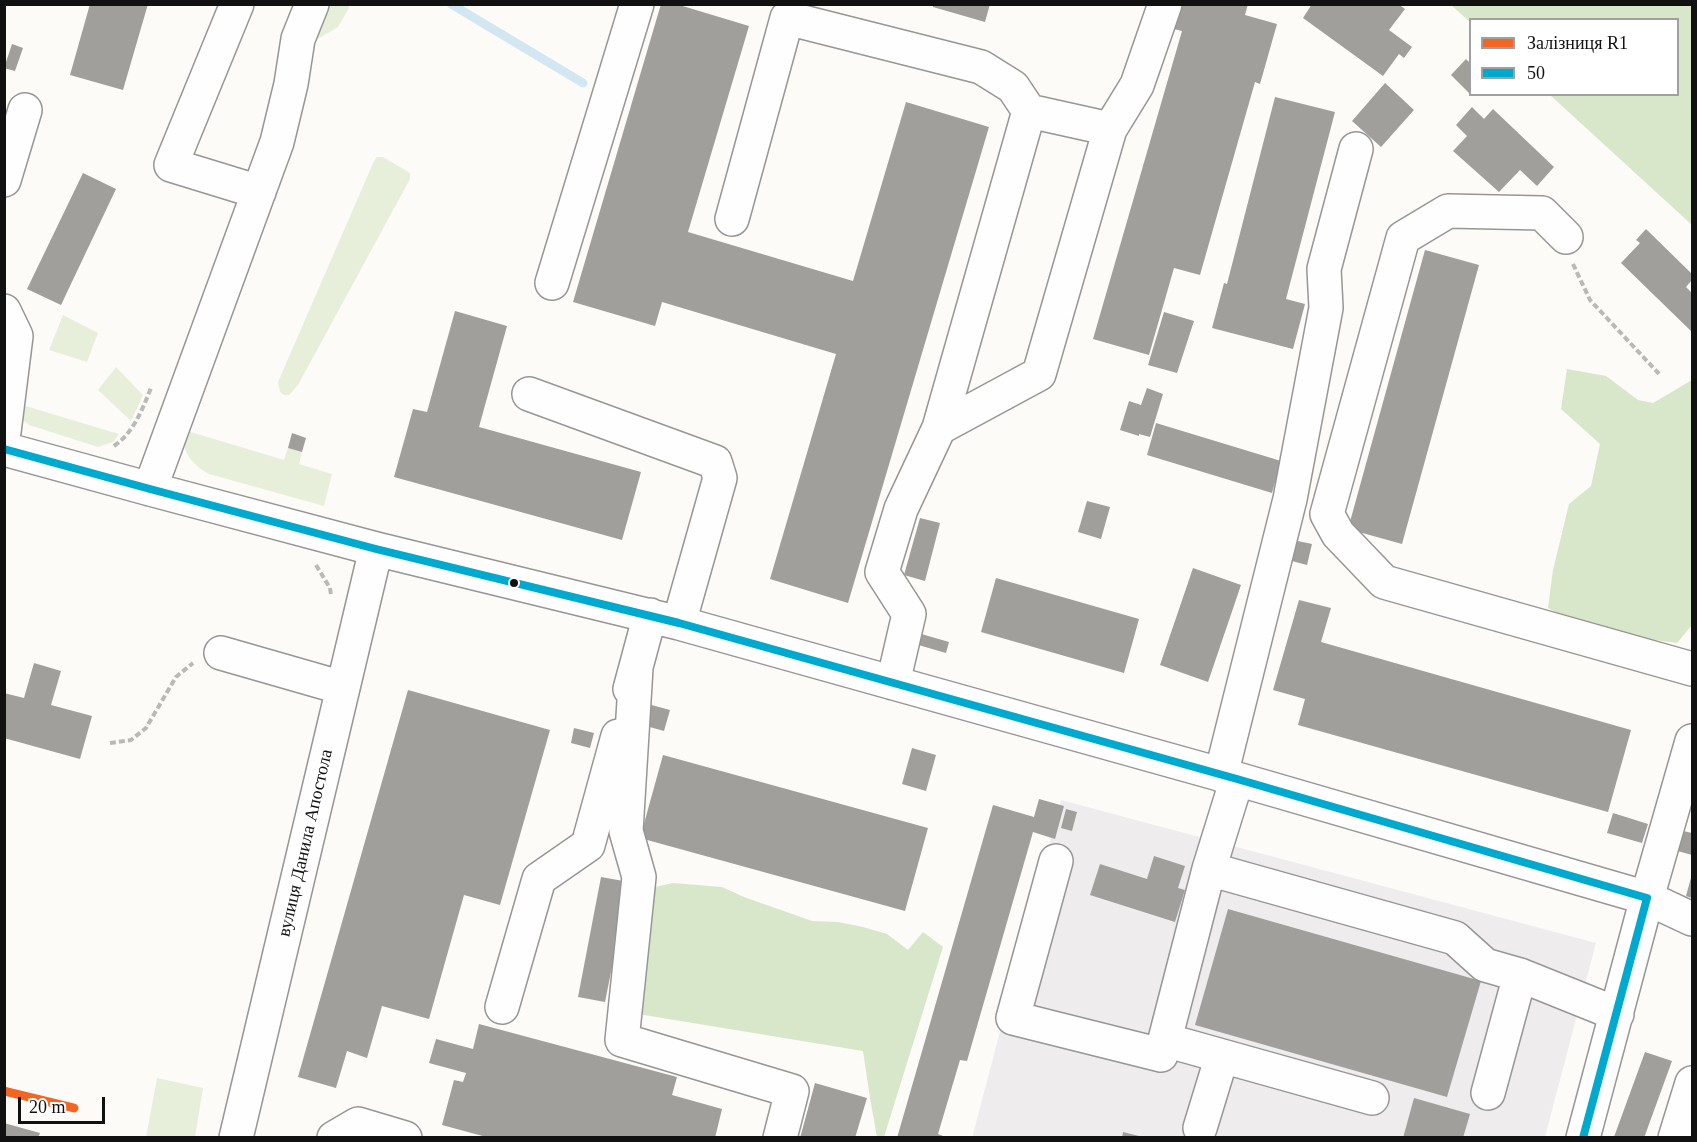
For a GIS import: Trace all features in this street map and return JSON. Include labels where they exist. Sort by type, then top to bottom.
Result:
[{"type":"street","points":[[237,4],[171,165],[259,192]]},
{"type":"street","points":[[150,489],[277,142],[291,84],[298,39],[312,4]]},
{"type":"street","points":[[552,283],[637,4]]},
{"type":"street","points":[[939,428],[1039,375],[1110,129],[1137,85],[1165,4]]},
{"type":"street","points":[[732,219],[787,11],[981,67],[1013,87],[1029,111],[1110,129]]},
{"type":"street","points":[[4,180],[26,110]]},
{"type":"street","points":[[892,683],[909,614],[882,572],[901,508],[939,428],[1029,111]]},
{"type":"street","points":[[1056,861],[1013,1018],[1161,1055],[1209,869],[1290,499],[1326,308],[1324,269],[1356,149]]},
{"type":"street","points":[[1566,237],[1542,213],[1448,212],[1403,238],[1327,514],[1338,534],[1384,582],[1692,669]]},
{"type":"street","points":[[4,311],[16,336],[4,432]]},
{"type":"street","points":[[502,1007],[539,879],[588,845],[636,668],[664,619],[720,478],[715,462],[529,394]]},
{"type":"street","points":[[4,449],[375,549],[664,619],[1229,777],[1647,898],[1692,919]]},
{"type":"street","name":"вулиця Данила Апостола","points":[[236,1137],[375,549]]},
{"type":"street","points":[[221,653],[343,688]]},
{"type":"street","points":[[636,668],[626,831],[639,877],[622,1040],[792,1091],[780,1137]]},
{"type":"street","points":[[1583,1137],[1692,741]]},
{"type":"street","points":[[1209,869],[1455,938],[1485,965],[1520,975],[1617,1014]]},
{"type":"street","points":[[1488,1093],[1520,975]]},
{"type":"street","points":[[1165,1040],[1372,1098]]},
{"type":"street","points":[[1200,1128],[1222,1056]]},
{"type":"street","points":[[1675,1137],[1692,1083]]},
{"type":"street","points":[[334,1137],[358,1124],[405,1137]]},
{"type":"path","points":[[1566,237],[1570,259],[1590,300],[1660,376]]},
{"type":"path","points":[[108,449],[116,446],[138,421],[154,382]]},
{"type":"path","points":[[110,743],[131,740],[146,728],[176,677],[192,664],[221,653]]},
{"type":"shaded area","points":[[1061,800],[1596,943],[1545,1137],[972,1138]]},
{"type":"green space","points":[[317,5],[349,5],[349,8],[338,27],[316,40],[311,38]]},
{"type":"green space","points":[[1451,5],[1692,5],[1692,225],[1551,96],[1679,96],[1679,18],[1469,18],[1469,21]]},
{"type":"green space","points":[[377,157],[383,157],[410,173],[410,179],[298,385],[289,395],[284,395],[280,392],[278,382]]},
{"type":"green space","points":[[63,315],[98,333],[87,362],[49,350]]},
{"type":"green space","points":[[116,367],[143,395],[131,421],[98,390]]},
{"type":"green space","points":[[1567,369],[1606,376],[1638,400],[1653,403],[1692,380],[1692,625],[1677,643],[1594,632],[1548,608],[1553,570],[1569,504],[1591,486],[1600,444],[1561,409]]},
{"type":"green space","points":[[19,404],[119,434],[113,442],[98,447],[29,425],[19,417]]},
{"type":"green space","points":[[184,430],[284,460],[288,448],[302,452],[299,464],[332,474],[324,506],[209,474],[197,466],[189,456],[184,444]]},
{"type":"green space","points":[[673,883],[722,887],[812,921],[838,922],[863,927],[887,934],[908,950],[923,932],[943,947],[884,1137],[877,1137],[863,1051],[638,1014],[650,888]]},
{"type":"green space","points":[[157,1078],[203,1088],[195,1137],[146,1137]]},
{"type":"building","points":[[90,4],[148,4],[123,90],[70,75]]},
{"type":"building","points":[[661,4],[676,4],[749,26],[688,232],[853,281],[906,102],[989,127],[848,603],[770,579],[836,354],[662,302],[655,326],[573,302]]},
{"type":"building","points":[[933,4],[990,4],[985,22],[933,7]]},
{"type":"building","points":[[1181,4],[1248,4],[1245,15],[1277,24],[1260,84],[1255,82],[1200,275],[1174,268],[1149,355],[1093,339],[1182,31],[1174,29]]},
{"type":"building","points":[[1312,4],[1398,4],[1405,9],[1389,30],[1412,47],[1404,58],[1399,54],[1383,76],[1303,18]]},
{"type":"building","points":[[12,44],[23,48],[15,71],[4,68]]},
{"type":"building","points":[[1466,59],[1469,62],[1469,93],[1451,75]]},
{"type":"building","points":[[1385,83],[1414,110],[1381,147],[1352,121]]},
{"type":"building","points":[[1275,97],[1335,112],[1286,299],[1305,304],[1293,349],[1212,328],[1224,283],[1227,284]]},
{"type":"building","points":[[1472,107],[1484,119],[1493,109],[1554,167],[1537,186],[1520,170],[1499,192],[1453,151],[1467,136],[1456,125]]},
{"type":"building","points":[[83,173],[116,189],[61,305],[27,289]]},
{"type":"building","points":[[1646,229],[1692,274],[1692,280],[1686,287],[1692,293],[1692,332],[1621,263],[1640,243],[1636,240]]},
{"type":"building","points":[[1425,250],[1479,265],[1402,544],[1348,529]]},
{"type":"building","points":[[455,311],[507,326],[479,427],[641,472],[622,540],[394,477],[413,409],[427,412]]},
{"type":"building","points":[[1164,312],[1194,321],[1177,373],[1148,365]]},
{"type":"building","points":[[1147,388],[1163,394],[1150,437],[1120,430],[1129,401],[1141,405]]},
{"type":"building","points":[[1156,423],[1281,461],[1272,493],[1147,455]]},
{"type":"building","points":[[292,433],[306,438],[302,452],[288,448]]},
{"type":"building","points":[[1087,501],[1110,507],[1101,539],[1078,532]]},
{"type":"building","points":[[920,518],[940,523],[925,581],[904,575]]},
{"type":"building","points":[[1293,540],[1312,544],[1307,565],[1288,560]]},
{"type":"building","points":[[1193,568],[1241,585],[1208,682],[1160,665]]},
{"type":"building","points":[[996,578],[1139,619],[1124,673],[981,632]]},
{"type":"building","points":[[1299,600],[1331,608],[1321,642],[1631,730],[1608,812],[1298,725],[1305,699],[1273,690]]},
{"type":"building","points":[[911,631],[949,642],[946,653],[908,642]]},
{"type":"building","points":[[34,663],[61,671],[51,705],[92,716],[80,759],[4,738],[4,693],[24,698]]},
{"type":"building","points":[[408,690],[550,730],[500,905],[464,895],[429,1019],[382,1006],[367,1058],[347,1051],[336,1088],[298,1077]]},
{"type":"building","points":[[644,703],[670,710],[664,731],[639,724]]},
{"type":"building","points":[[574,728],[594,733],[590,748],[571,743]]},
{"type":"building","points":[[912,748],[936,755],[926,791],[902,784]]},
{"type":"building","points":[[663,755],[928,828],[905,911],[640,838]]},
{"type":"building","points":[[1039,799],[1064,806],[1055,839],[1033,832],[967,1061],[960,1060],[938,1134],[948,1138],[897,1138],[993,805],[1034,817]]},
{"type":"building","points":[[1066,809],[1077,812],[1072,831],[1061,828]]},
{"type":"building","points":[[1613,813],[1648,824],[1642,843],[1607,833]]},
{"type":"building","points":[[1679,830],[1692,833],[1692,855],[1674,850]]},
{"type":"building","points":[[1154,856],[1185,866],[1178,888],[1185,890],[1175,922],[1090,895],[1100,864],[1147,879]]},
{"type":"building","points":[[1692,874],[1692,898],[1686,896]]},
{"type":"building","points":[[601,877],[629,882],[605,1002],[578,997]]},
{"type":"building","points":[[1228,909],[1481,981],[1447,1097],[1195,1025]]},
{"type":"building","points":[[479,1024],[677,1077],[672,1095],[722,1109],[715,1138],[490,1138],[442,1125],[454,1080],[463,1082],[466,1073],[429,1063],[436,1039],[473,1049]]},
{"type":"building","points":[[1645,1052],[1672,1061],[1644,1138],[1615,1138],[1614,1137]]},
{"type":"building","points":[[815,1083],[867,1098],[855,1138],[800,1138]]},
{"type":"building","points":[[1414,1098],[1470,1114],[1463,1138],[1403,1138]]},
{"type":"building","points":[[4,1123],[40,1133],[38,1138],[4,1138]]},
{"type":"building","points":[[1123,1132],[1143,1137],[1143,1138],[1122,1138]]},
{"type":"waterway","points":[[451,4],[583,83]]},
{"type":"rail line","name":"R1","points":[[4,1091],[74,1108]]},
{"type":"transit line","name":"50","points":[[4,449],[376,549],[679,623],[1237,779],[1647,898],[1583,1138]]}]
